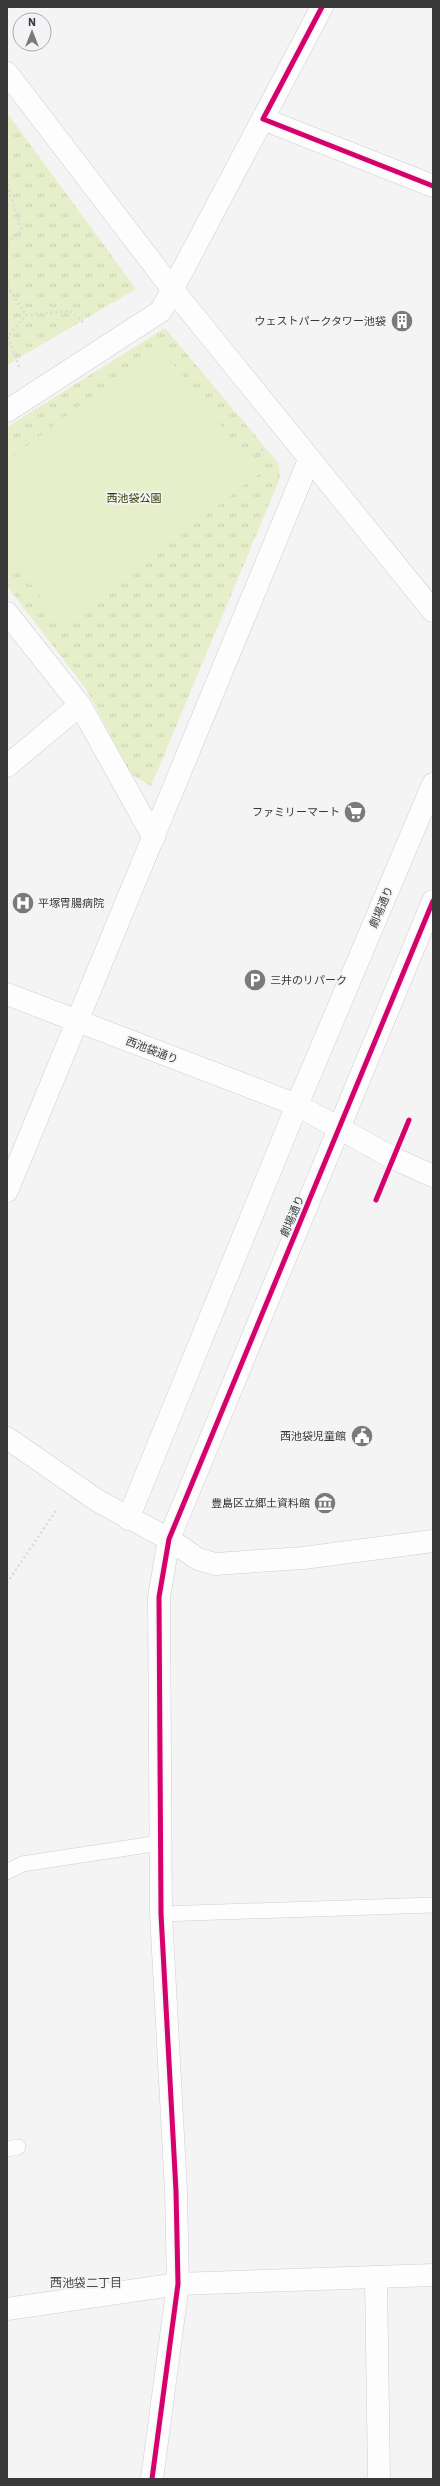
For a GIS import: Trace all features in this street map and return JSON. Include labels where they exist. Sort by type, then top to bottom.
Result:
[{"type":"street","points":[[7,410],[161,311],[322,7]]},
{"type":"street","points":[[7,73],[173,290],[309,460],[433,611]]},
{"type":"street","points":[[263,119],[433,186]]},
{"type":"street","points":[[7,1191],[309,460]]},
{"type":"street","points":[[7,613],[80,706],[154,838]]},
{"type":"street","points":[[7,766],[80,706]]},
{"type":"street","name":"劇場通り","points":[[128,1519],[297,1105],[433,784]]},
{"type":"street","name":"劇場通り","points":[[152,2479],[178,2284],[176,2191],[161,1914],[160,1843],[159,1597],[169,1539],[433,901]]},
{"type":"street","name":"西池袋通り","points":[[7,994],[76,1022],[297,1105],[393,1158],[433,1176]]},
{"type":"street","points":[[7,1438],[73,1485],[128,1519],[169,1539],[198,1559],[215,1564],[303,1558],[433,1541]]},
{"type":"street","points":[[7,2310],[178,2284],[433,2275]]},
{"type":"street","points":[[376,2277],[379,2479]]},
{"type":"lane","points":[[7,1872],[22,1864],[160,1843]]},
{"type":"lane","points":[[161,1914],[433,1905]]},
{"type":"path","points":[[7,185],[22,230],[7,243]]},
{"type":"path","points":[[7,286],[26,314]]},
{"type":"path","points":[[21,373],[8,336],[26,314],[70,311],[87,326]]},
{"type":"path","points":[[7,1583],[73,1485]]},
{"type":"green space","points":[[7,113],[136,289],[7,365]]},
{"type":"green space","name":"西池袋公園","points":[[165,328],[279,464],[280,478],[151,786],[131,774],[86,689],[7,586],[7,427]]},
{"type":"green space","points":[[159,345],[259,474],[62,625],[7,553],[7,461]]},
{"type":"cycle path","points":[[322,7],[263,119],[433,186]]},
{"type":"cycle path","points":[[152,2479],[178,2284],[176,2191],[161,1914],[159,1597],[169,1539],[433,901]]},
{"type":"cycle path","points":[[376,1200],[409,1120]]},
{"type":"place","name":"ウェストパークタワー池袋","points":[[402,321]]},
{"type":"place","name":"ファミリーマート","points":[[355,812]]},
{"type":"place","name":"平塚胃腸病院","points":[[23,903]]},
{"type":"place","name":"三井のリパーク","points":[[255,980]]},
{"type":"place","name":"西池袋児童館","points":[[362,1436]]},
{"type":"place","name":"豊島区立郷土資料館","points":[[325,1503]]},
{"type":"district","name":"西池袋二丁目","points":[[86,2282]]}]
